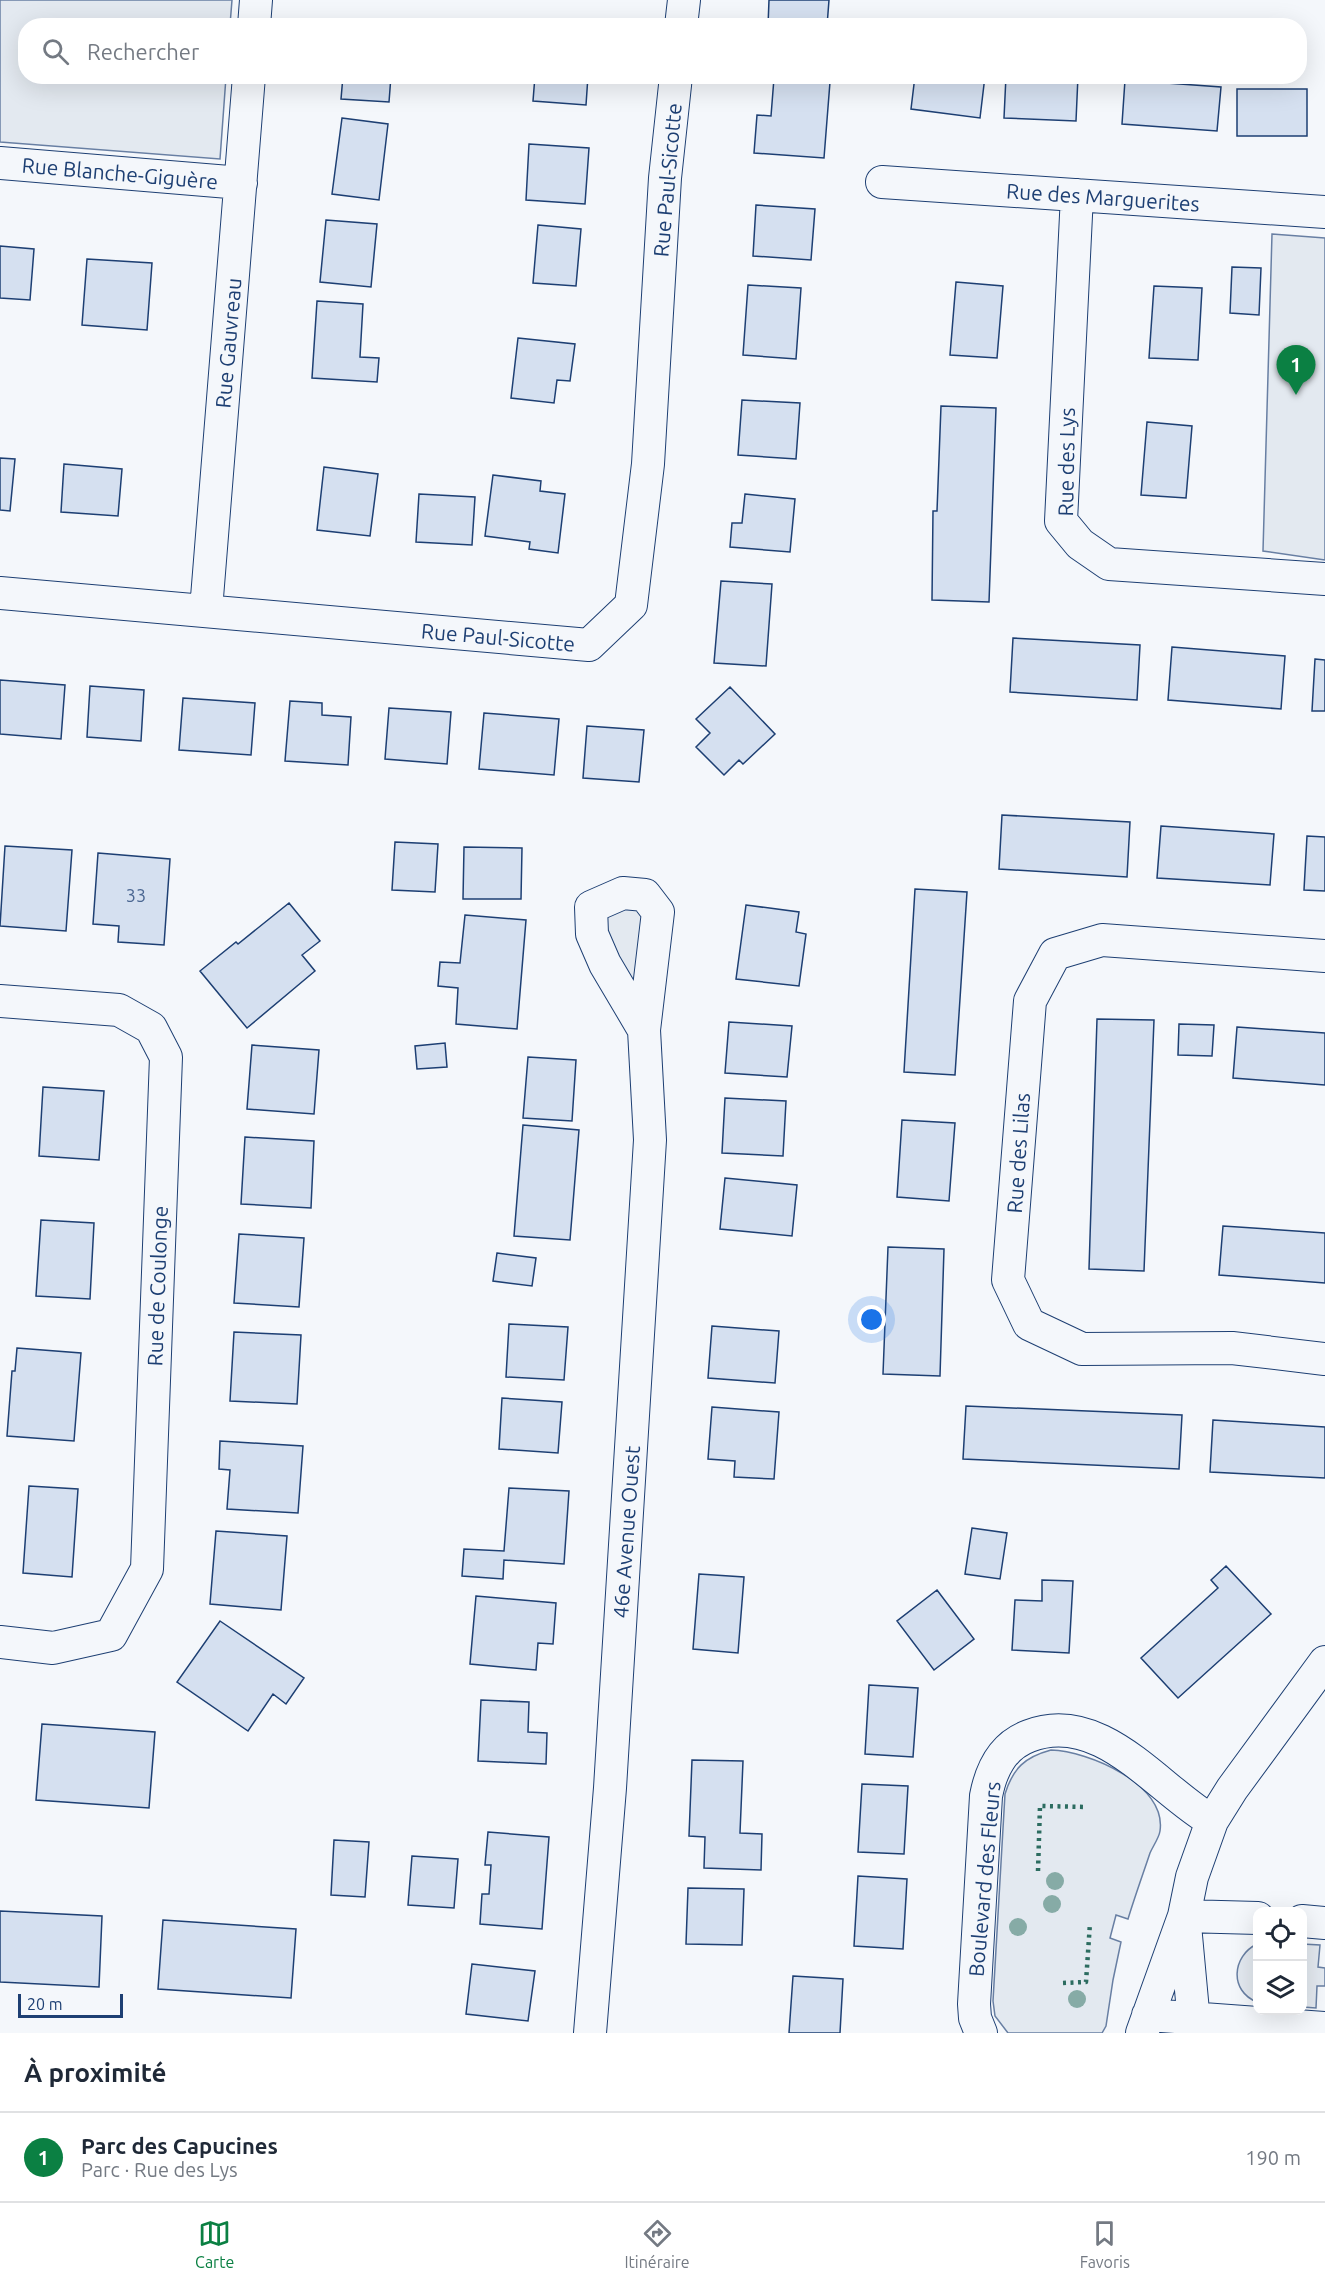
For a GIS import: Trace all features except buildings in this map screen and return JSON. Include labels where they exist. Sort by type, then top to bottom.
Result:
[{"type":"street","points":[[255,18],[256,0]]},
{"type":"street","points":[[682,18],[684,0]]},
{"type":"street","name":"Rue Gauvreau","points":[[206,610],[248,84]]},
{"type":"street","name":"Rue Paul-Sicotte","points":[[0,593],[589,645],[631,605],[648,464],[665,178],[675,84]]},
{"type":"street","name":"Rue Blanche-Giguère","points":[[0,163],[241,183]]},
{"type":"street","name":"Rue des Marguerites","points":[[882,182],[1325,212]]},
{"type":"street","name":"Rue des Lys","points":[[1077,195],[1061,521],[1080,544],[1108,564],[1325,579]]},
{"type":"street","name":"Rue des Lilas","points":[[1325,956],[1102,940],[1055,954],[1030,1001],[1008,1280],[1029,1324],[1082,1349],[1232,1348],[1325,1359]]},
{"type":"street","name":"Rue de Coulonge","points":[[0,1001],[119,1010],[151,1028],[166,1057],[147,1569],[111,1635],[53,1648],[0,1642]]},
{"type":"street","name":"46e Avenue Ouest","points":[[591,2033],[610,1788],[649,1152],[644,1030]]},
{"type":"street","points":[[1325,1662],[1232,1789],[1212,1821],[1192,1877],[1184,1916],[1145,2024],[1187,2028],[1325,2028]]},
{"type":"street","name":"Boulevard des Fleurs","points":[[981,2033],[975,2018],[974,2004],[986,1796],[995,1764],[1013,1744],[1038,1732],[1052,1731],[1068,1731],[1102,1742],[1132,1759],[1191,1808],[1212,1821]]},
{"type":"street","points":[[1184,1916],[1253,1918]]},
{"type":"street","points":[[1184,1916],[1187,2028]]},
{"type":"street","points":[[1307,1921],[1325,1923]]},
{"type":"shaded area","points":[[0,0],[232,0],[231,18],[18,18],[18,84],[225,84],[220,159],[0,142]]},
{"type":"shaded area","points":[[1272,234],[1325,238],[1325,560],[1263,551]]},
{"type":"shaded area","points":[[622,900],[649,915],[635,1001],[599,911]]},
{"type":"shaded area","points":[[1051,1750],[1085,1756],[1122,1773],[1151,1799],[1159,1814],[1160,1831],[1150,1853],[1128,1919],[1116,1915],[1110,1938],[1121,1942],[1106,2026],[1102,2033],[1008,2033],[995,2016],[993,2001],[1005,1794],[1012,1777],[1021,1765],[1034,1756]]},
{"type":"shaded area","points":[[1307,1944],[1320,1945],[1318,1967],[1325,1968],[1325,1986],[1317,1986],[1316,2008],[1307,2007]]},
{"type":"shaded area","points":[[1253,1946],[1253,2000],[1242,1990],[1237,1973],[1249,1949]]},
{"type":"hedge","points":[[1038,1871],[1040,1806],[1087,1807]]},
{"type":"hedge","points":[[1063,1983],[1086,1982],[1090,1923]]},
{"type":"place","name":"Parc des Capucines","points":[[1296,395]]}]
